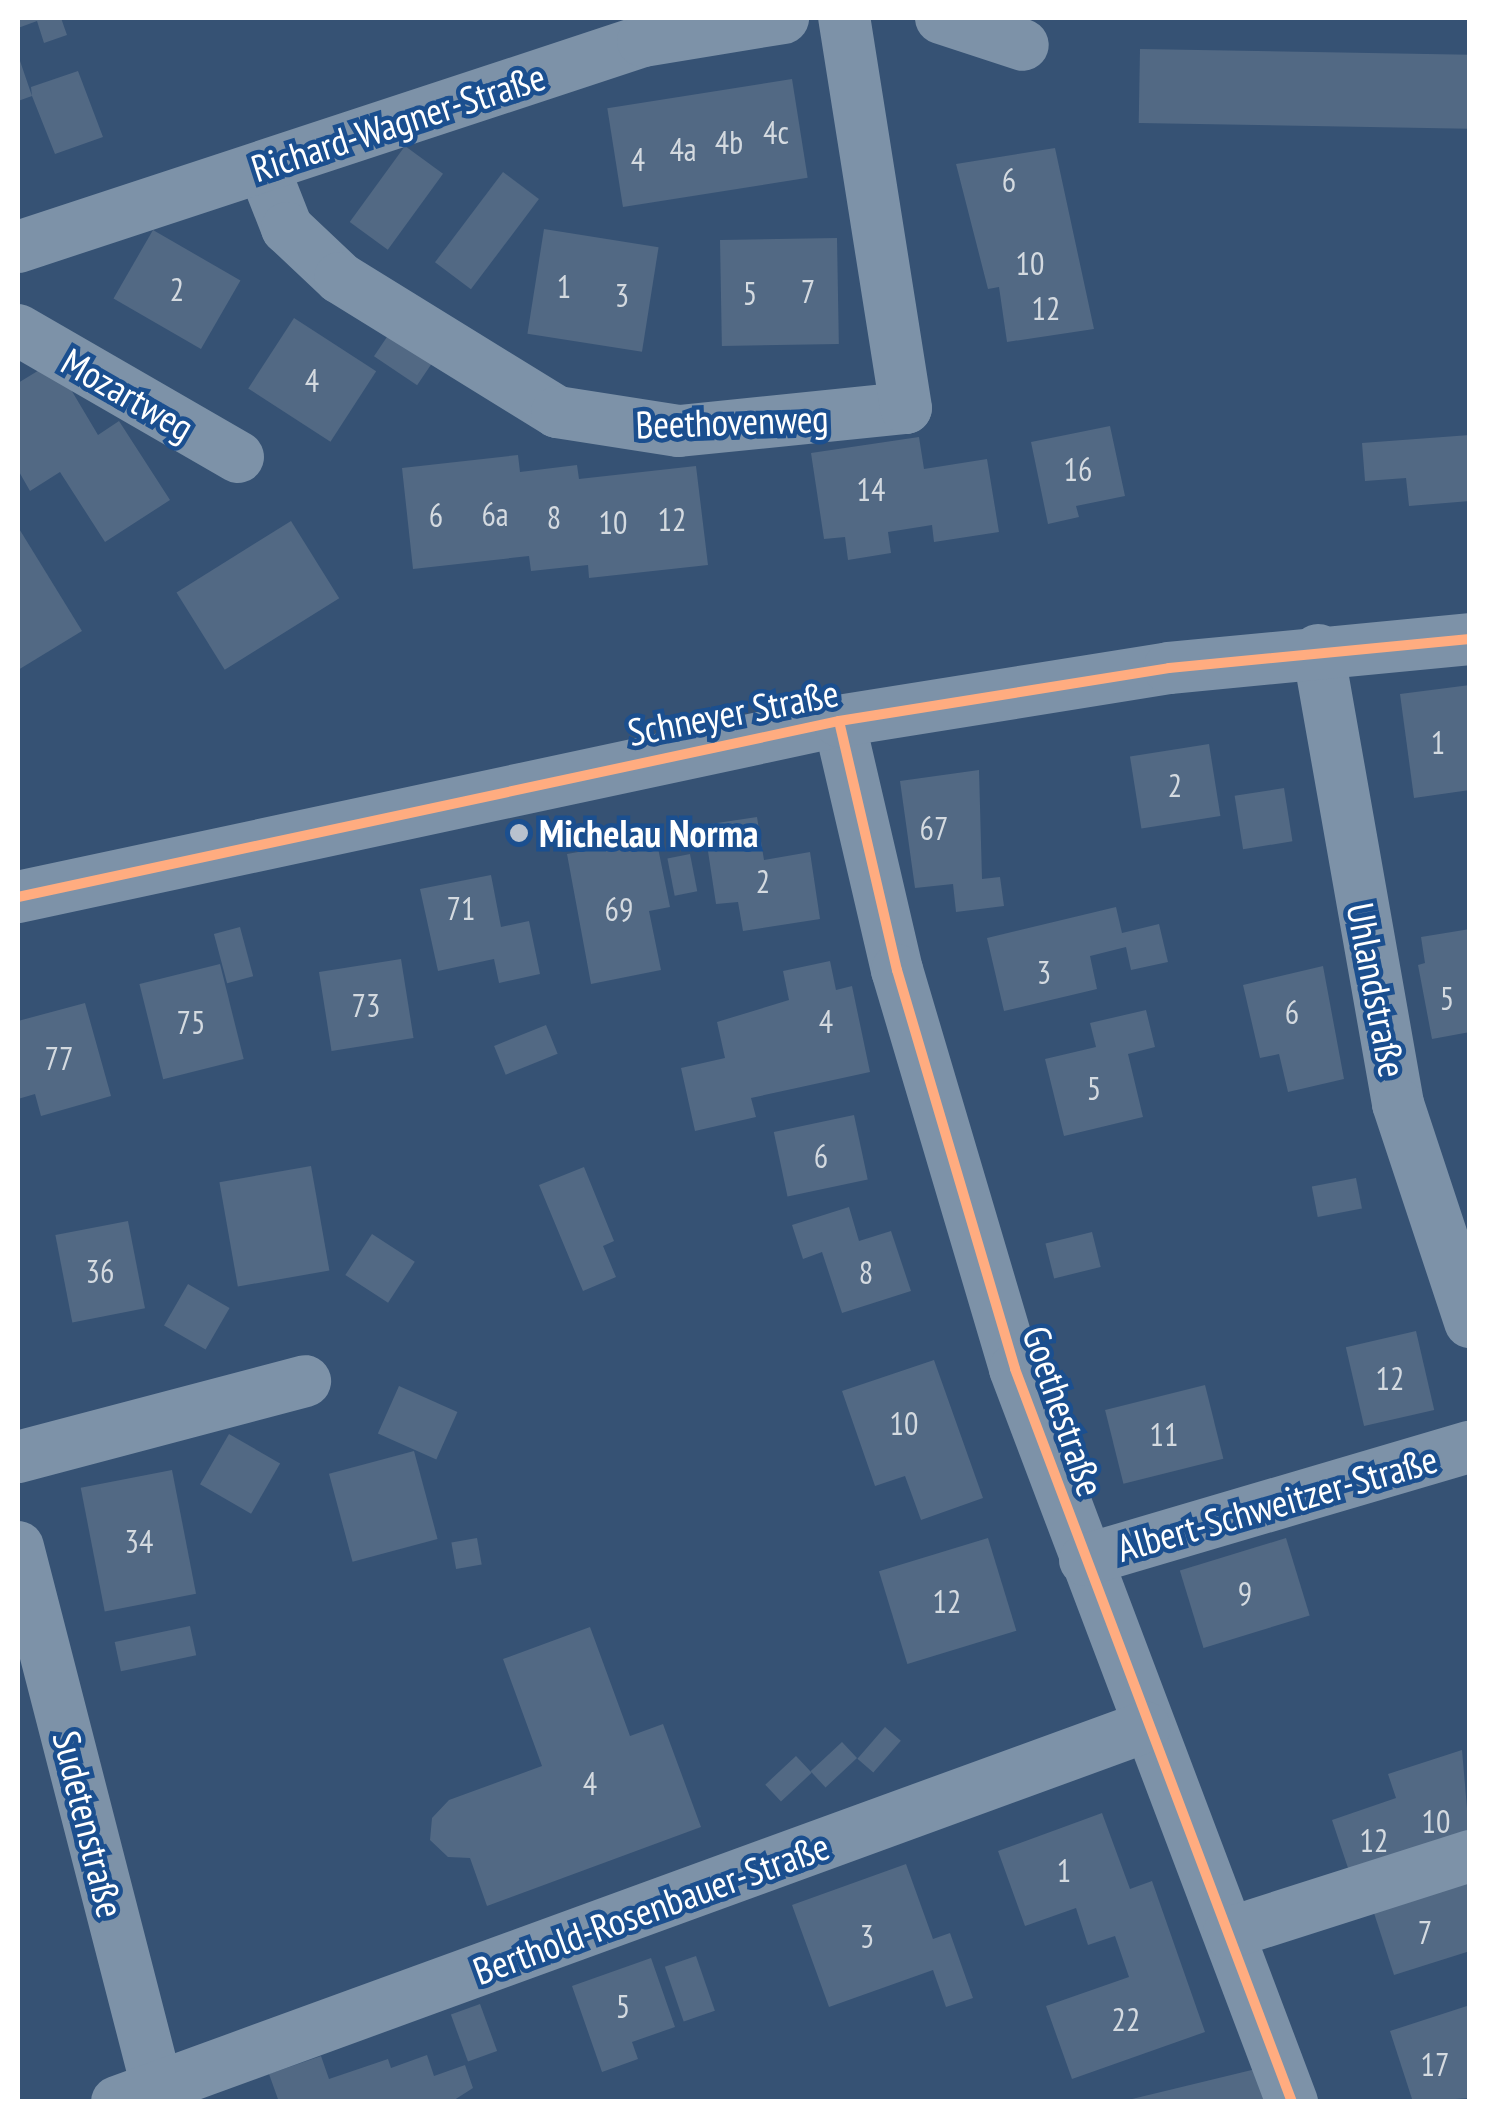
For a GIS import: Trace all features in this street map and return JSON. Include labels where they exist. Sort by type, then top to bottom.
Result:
[{"type":"street","name":"Richard-Wagner-Straße","points":[[18,247],[262,168],[642,29],[783,18]]},
{"type":"street","name":"Beethovenweg","points":[[262,168],[287,228],[340,278],[557,412],[679,431],[906,408],[844,18]]},
{"type":"street","points":[[941,18],[1022,45]]},
{"type":"street","name":"Mozartweg","points":[[18,330],[238,458]]},
{"type":"street","name":"Schneyer Straße","points":[[18,897],[839,721],[1318,650],[1470,639]]},
{"type":"street","name":"Uhlandstraße","points":[[1318,650],[1391,1070],[1470,1322]]},
{"type":"street","name":"Goethestraße","points":[[839,721],[945,1136],[1085,1560],[1145,1728],[1229,1933],[1292,2102]]},
{"type":"street","points":[[18,1456],[305,1381]]},
{"type":"street","name":"Albert-Schweitzer-Straße","points":[[1085,1560],[1470,1447]]},
{"type":"street","name":"Sudetenstraße","points":[[18,1546],[145,2097]]},
{"type":"street","name":"Berthold-Rosenbauer-Straße","points":[[145,2097],[1145,1728]]},
{"type":"street","points":[[1229,1933],[1470,1856]]},
{"type":"building","points":[[18,18],[61,18],[67,35],[44,43],[37,21],[18,28]]},
{"type":"building","points":[[1140,49],[1470,55],[1469,129],[1139,123]]},
{"type":"building","points":[[18,55],[32,96],[18,101]]},
{"type":"building","points":[[78,71],[103,137],[55,154],[31,87]]},
{"type":"building","points":[[792,79],[808,178],[623,207],[607,108]]},
{"type":"building","points":[[405,146],[443,174],[388,250],[350,222]]},
{"type":"building","points":[[1055,148],[1094,329],[1007,342],[999,287],[988,289],[956,164]]},
{"type":"building","points":[[503,172],[539,199],[471,289],[435,262]]},
{"type":"building","points":[[544,229],[659,247],[642,352],[527,334]]},
{"type":"building","points":[[153,230],[240,280],[201,349],[114,298]]},
{"type":"building","points":[[837,238],[839,344],[722,346],[720,240]]},
{"type":"building","points":[[294,318],[376,371],[330,442],[248,388]]},
{"type":"building","points":[[393,328],[436,357],[417,385],[374,356]]},
{"type":"building","points":[[54,361],[98,435],[119,421],[170,500],[105,542],[60,472],[30,491],[18,470],[18,383]]},
{"type":"building","points":[[1110,426],[1125,496],[1076,506],[1079,517],[1048,524],[1031,442]]},
{"type":"building","points":[[1470,435],[1470,501],[1409,506],[1406,478],[1365,481],[1362,443]]},
{"type":"building","points":[[919,437],[924,469],[987,459],[999,532],[934,542],[932,525],[888,532],[891,553],[848,560],[845,537],[824,539],[811,453]]},
{"type":"building","points":[[518,455],[520,472],[577,465],[579,479],[696,466],[708,565],[589,578],[588,565],[531,571],[529,556],[413,569],[402,468]]},
{"type":"building","points":[[291,521],[339,598],[225,670],[177,593]]},
{"type":"building","points":[[18,527],[82,631],[18,670]]},
{"type":"building","points":[[1470,685],[1470,790],[1414,798],[1400,694]]},
{"type":"building","points":[[1209,744],[1220,816],[1141,829],[1130,757]]},
{"type":"building","points":[[979,770],[982,879],[1000,877],[1004,906],[956,912],[953,884],[915,888],[900,781]]},
{"type":"building","points":[[1284,788],[1292,841],[1243,849],[1235,796]]},
{"type":"building","points":[[757,817],[764,860],[810,852],[820,919],[743,931],[738,902],[716,904],[704,825]]},
{"type":"building","points":[[656,838],[670,907],[649,911],[661,970],[591,984],[567,854]]},
{"type":"building","points":[[690,854],[697,891],[675,896],[667,858]]},
{"type":"building","points":[[491,875],[501,927],[529,921],[540,974],[499,983],[494,959],[438,971],[420,889]]},
{"type":"building","points":[[1116,907],[1122,933],[1159,924],[1168,962],[1131,970],[1126,947],[1090,956],[1097,989],[1004,1011],[987,938]]},
{"type":"building","points":[[240,927],[253,976],[227,983],[214,934]]},
{"type":"building","points":[[1470,929],[1470,1032],[1432,1039],[1418,965],[1425,963],[1421,937]]},
{"type":"building","points":[[401,959],[414,1038],[332,1051],[319,972]]},
{"type":"building","points":[[830,961],[836,990],[852,986],[870,1072],[751,1098],[756,1117],[695,1131],[681,1068],[725,1058],[717,1022],[789,1000],[783,971]]},
{"type":"building","points":[[220,964],[244,1059],[163,1079],[139,984]]},
{"type":"building","points":[[1323,966],[1344,1079],[1288,1092],[1279,1054],[1260,1058],[1243,985]]},
{"type":"building","points":[[85,1003],[111,1096],[41,1116],[35,1094],[18,1099],[18,1021]]},
{"type":"building","points":[[1146,1010],[1155,1047],[1128,1054],[1143,1117],[1064,1136],[1045,1059],[1096,1047],[1090,1023]]},
{"type":"building","points":[[546,1025],[558,1054],[506,1075],[494,1046]]},
{"type":"building","points":[[854,1115],[868,1180],[788,1197],[774,1132]]},
{"type":"building","points":[[311,1166],[329,1270],[238,1287],[219,1182]]},
{"type":"building","points":[[584,1167],[614,1241],[603,1246],[616,1277],[583,1291],[539,1185]]},
{"type":"building","points":[[1356,1178],[1362,1208],[1318,1217],[1312,1187]]},
{"type":"building","points":[[849,1207],[859,1241],[891,1231],[911,1291],[842,1313],[822,1252],[803,1259],[792,1225]]},
{"type":"building","points":[[128,1221],[145,1308],[72,1322],[55,1235]]},
{"type":"building","points":[[1092,1232],[1101,1267],[1054,1279],[1045,1244]]},
{"type":"building","points":[[372,1234],[415,1262],[388,1303],[345,1275]]},
{"type":"building","points":[[188,1284],[230,1308],[206,1350],[164,1326]]},
{"type":"building","points":[[1416,1331],[1434,1410],[1364,1426],[1346,1347]]},
{"type":"building","points":[[934,1360],[983,1498],[921,1520],[905,1476],[875,1486],[842,1391]]},
{"type":"building","points":[[1205,1385],[1223,1459],[1123,1484],[1105,1410]]},
{"type":"building","points":[[399,1386],[457,1412],[436,1460],[378,1434]]},
{"type":"building","points":[[229,1434],[280,1464],[251,1514],[200,1484]]},
{"type":"building","points":[[414,1451],[438,1539],[353,1562],[329,1474]]},
{"type":"building","points":[[172,1470],[196,1594],[105,1611],[81,1488]]},
{"type":"building","points":[[477,1538],[482,1565],[456,1569],[451,1543]]},
{"type":"building","points":[[988,1538],[1016,1631],[907,1664],[879,1571]]},
{"type":"building","points":[[1286,1538],[1310,1615],[1204,1648],[1180,1570]]},
{"type":"building","points":[[190,1626],[196,1655],[121,1671],[115,1642]]},
{"type":"building","points":[[590,1627],[630,1736],[663,1724],[701,1827],[487,1906],[470,1858],[448,1857],[430,1840],[432,1818],[449,1800],[542,1766],[503,1659]]},
{"type":"building","points":[[885,1727],[901,1741],[873,1772],[857,1759]]},
{"type":"building","points":[[842,1742],[857,1758],[826,1787],[811,1771]]},
{"type":"building","points":[[1462,1750],[1470,1843],[1352,1880],[1332,1820],[1396,1798],[1388,1774]]},
{"type":"building","points":[[796,1756],[812,1773],[781,1801],[765,1785]]},
{"type":"building","points":[[1102,1813],[1130,1889],[1152,1881],[1205,2032],[1072,2079],[1046,2006],[1129,1977],[1115,1936],[1088,1945],[1076,1908],[1025,1926],[998,1851]]},
{"type":"building","points":[[906,1864],[933,1939],[950,1933],[973,1998],[946,2007],[933,1970],[829,2007],[792,1905]]},
{"type":"building","points":[[1470,1881],[1470,1951],[1394,1975],[1374,1913]]},
{"type":"building","points":[[696,1956],[715,2011],[684,2022],[665,1967]]},
{"type":"building","points":[[651,1958],[675,2027],[632,2042],[638,2059],[602,2072],[572,1986]]},
{"type":"building","points":[[480,2004],[497,2051],[468,2062],[451,2015]]},
{"type":"building","points":[[1470,2005],[1470,2098],[1413,2102],[1390,2031]]},
{"type":"building","points":[[427,2055],[434,2076],[465,2065],[473,2088],[451,2102],[279,2102],[269,2074],[321,2056],[329,2079],[388,2059],[391,2068]]},
{"type":"building","points":[[1260,2068],[1268,2102],[1128,2102],[1128,2100]]},
{"type":"cycle path","points":[[18,897],[839,721],[1169,668],[1470,639]]},
{"type":"cycle path","points":[[839,721],[897,970],[1015,1369],[1292,2102]]},
{"type":"place","name":"Michelau Norma","points":[[519,833]]}]
